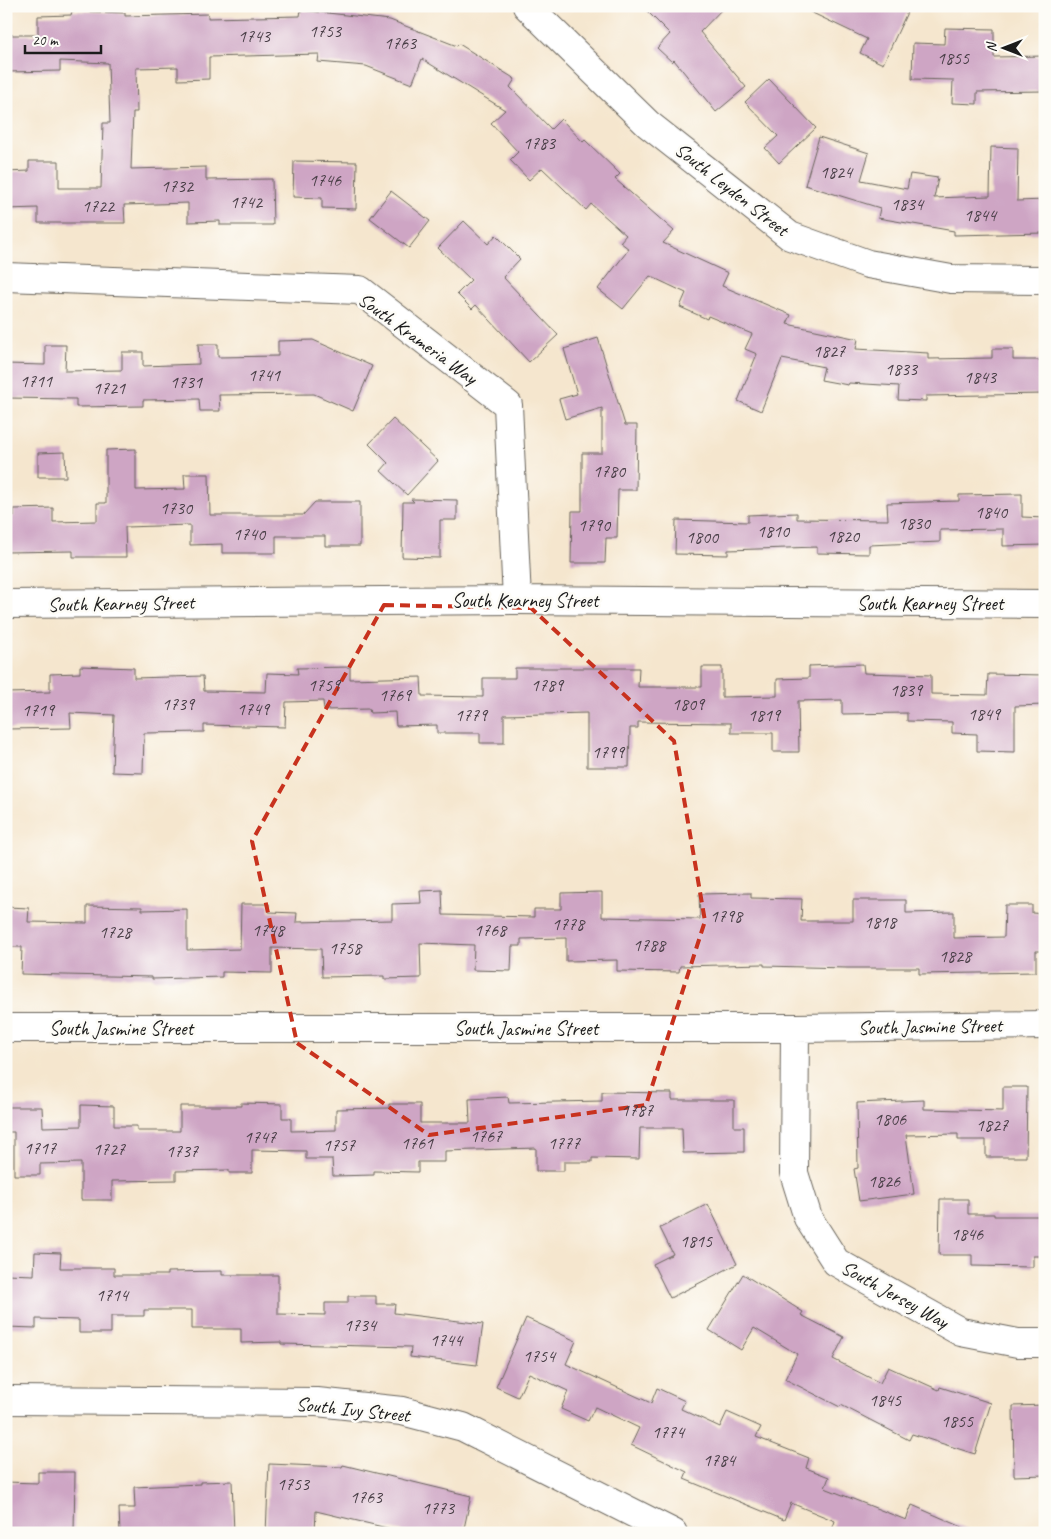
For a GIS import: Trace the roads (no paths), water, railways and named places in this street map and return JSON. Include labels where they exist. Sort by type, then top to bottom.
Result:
[{"type":"street","name":"South Leyden Street","points":[[527,6],[648,124],[790,236],[868,264],[942,277],[1045,280]]},
{"type":"street","name":"South Krameria Way","points":[[6,277],[360,290],[508,405],[517,600]]},
{"type":"street","name":"South Kearney Street","points":[[6,604],[517,600],[1045,604]]},
{"type":"street","name":"South Jasmine Street","points":[[6,1028],[794,1028],[1045,1024]]},
{"type":"street","name":"South Jersey Way","points":[[794,1028],[794,1172],[808,1218],[836,1262],[961,1332],[1018,1343],[1045,1343]]},
{"type":"street","name":"South Ivy Street","points":[[6,1400],[317,1402],[402,1411],[463,1427],[673,1533]]}]
